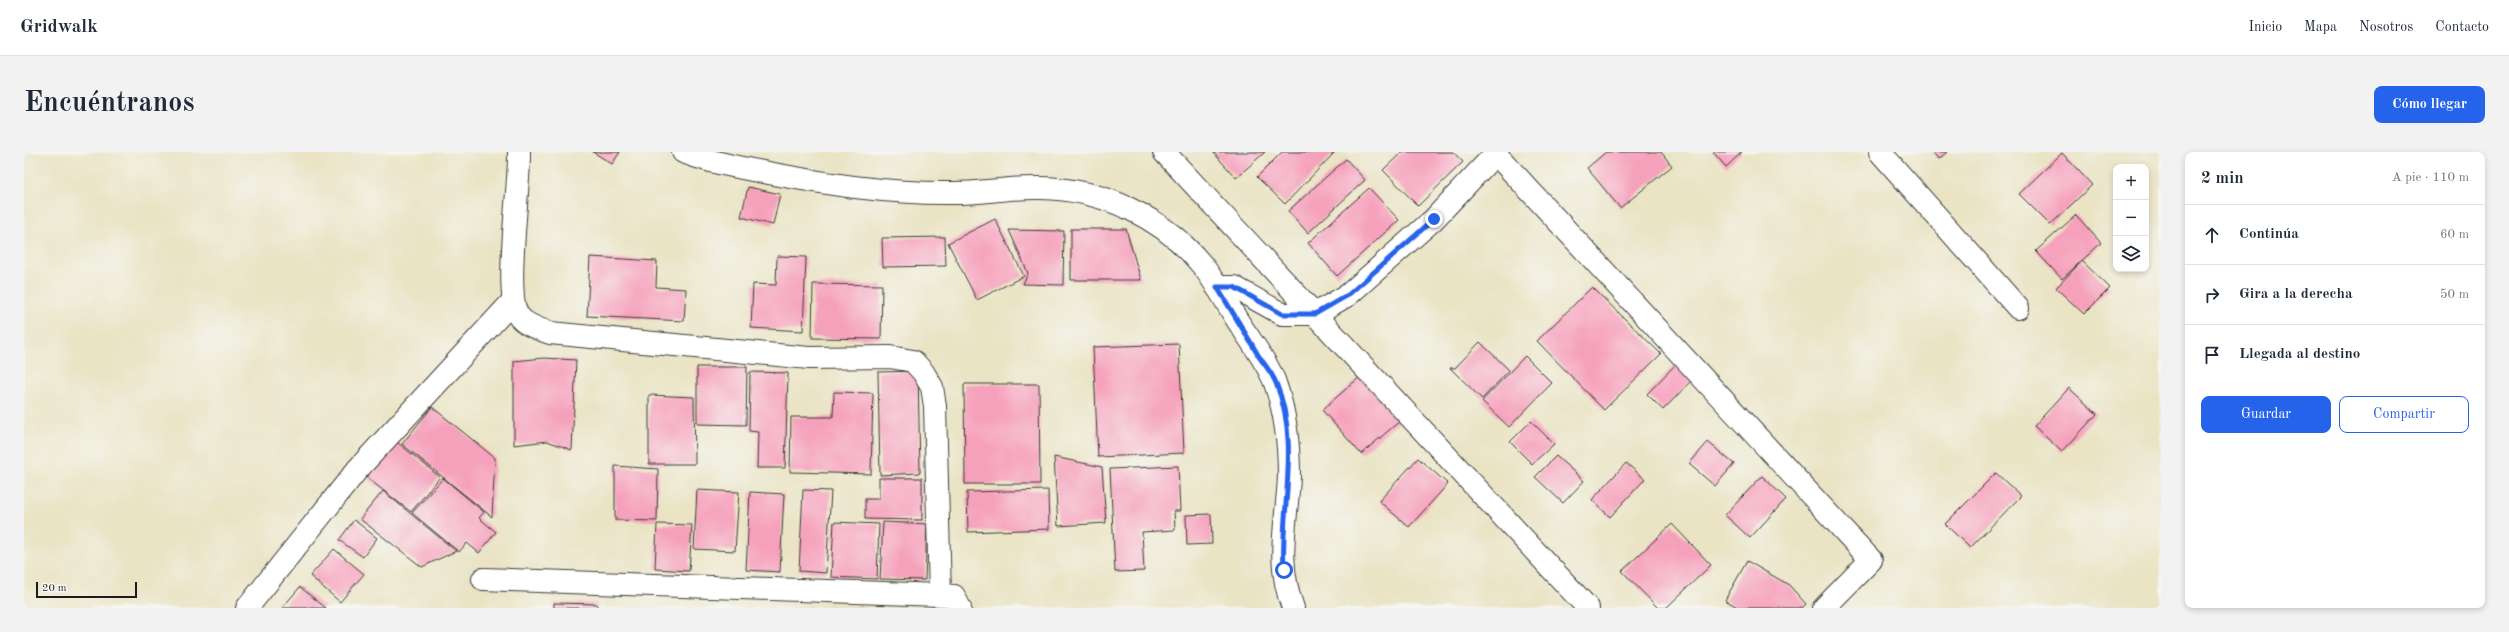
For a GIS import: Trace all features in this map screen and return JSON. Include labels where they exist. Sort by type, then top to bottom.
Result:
[{"type":"street","points":[[519,152],[520,181],[512,257],[512,302],[518,316],[533,327],[550,333],[809,358],[890,357],[913,362],[923,372],[932,387],[935,406],[940,596]]},
{"type":"street","points":[[683,152],[730,167],[860,188],[954,194],[1042,188],[1074,191],[1106,199],[1136,211],[1160,226],[1192,254],[1217,287],[1276,383],[1284,413],[1288,443],[1289,478],[1282,541],[1284,570],[1293,608]]},
{"type":"street","points":[[1164,152],[1588,608]]},
{"type":"street","points":[[1880,152],[2018,308]]},
{"type":"street","points":[[1217,287],[1234,287],[1282,314],[1315,314],[1348,295],[1434,219],[1496,153],[1871,560],[1824,608]]},
{"type":"street","points":[[247,608],[357,470],[512,302]]},
{"type":"street","points":[[483,579],[954,596],[960,608]]},
{"type":"building","points":[[593,152],[620,152],[612,164]]},
{"type":"building","points":[[1213,152],[1265,152],[1236,178]]},
{"type":"building","points":[[1282,152],[1335,152],[1285,204],[1257,177]]},
{"type":"building","points":[[1402,152],[1453,152],[1463,162],[1418,206],[1383,170]]},
{"type":"building","points":[[1606,152],[1661,152],[1672,166],[1620,208],[1587,168]]},
{"type":"building","points":[[1713,152],[1742,152],[1726,167]]},
{"type":"building","points":[[1932,152],[1947,152],[1939,159]]},
{"type":"building","points":[[2062,153],[2092,185],[2050,225],[2019,194]]},
{"type":"building","points":[[1346,159],[1365,180],[1308,233],[1288,211]]},
{"type":"building","points":[[748,187],[780,194],[773,225],[741,217]]},
{"type":"building","points":[[1369,188],[1399,220],[1337,276],[1308,243]]},
{"type":"building","points":[[2076,215],[2101,243],[2062,279],[2036,251]]},
{"type":"building","points":[[995,219],[1024,276],[977,300],[948,243]]},
{"type":"building","points":[[1071,229],[1126,229],[1141,280],[1071,280]]},
{"type":"building","points":[[1009,230],[1064,231],[1063,285],[1023,284],[1028,273]]},
{"type":"building","points":[[945,237],[946,266],[883,267],[882,238]]},
{"type":"building","points":[[777,256],[806,257],[803,331],[751,328],[753,284],[776,285]]},
{"type":"building","points":[[590,257],[657,261],[656,287],[686,289],[684,321],[587,316]]},
{"type":"building","points":[[2082,261],[2110,288],[2084,314],[2056,288]]},
{"type":"building","points":[[813,284],[882,285],[881,339],[812,338]]},
{"type":"building","points":[[1592,287],[1661,354],[1604,410],[1537,341]]},
{"type":"building","points":[[1480,342],[1509,370],[1482,399],[1450,368],[1455,368]]},
{"type":"building","points":[[1179,344],[1184,453],[1098,457],[1093,347]]},
{"type":"building","points":[[1525,356],[1552,383],[1509,427],[1482,401]]},
{"type":"building","points":[[544,358],[576,360],[572,450],[547,441],[514,445],[514,361]]},
{"type":"building","points":[[1677,363],[1694,378],[1663,410],[1647,394]]},
{"type":"building","points":[[697,367],[747,367],[746,425],[697,424]]},
{"type":"building","points":[[918,371],[920,473],[880,475],[878,372]]},
{"type":"building","points":[[750,372],[788,373],[785,468],[757,468],[758,432],[749,431]]},
{"type":"building","points":[[1362,375],[1401,420],[1361,454],[1322,410]]},
{"type":"building","points":[[964,384],[1039,384],[1040,484],[965,484]]},
{"type":"building","points":[[2069,388],[2097,414],[2062,452],[2034,426]]},
{"type":"building","points":[[834,392],[873,393],[871,474],[790,472],[791,417],[833,417]]},
{"type":"building","points":[[649,395],[694,397],[695,464],[649,464]]},
{"type":"building","points":[[432,407],[495,458],[492,517],[402,444]]},
{"type":"building","points":[[1531,421],[1554,444],[1532,464],[1510,442]]},
{"type":"building","points":[[397,442],[440,477],[411,512],[366,477]]},
{"type":"building","points":[[1708,442],[1734,464],[1715,486],[1689,464]]},
{"type":"building","points":[[1556,456],[1584,481],[1563,503],[1535,477]]},
{"type":"building","points":[[1054,457],[1102,467],[1106,523],[1058,526]]},
{"type":"building","points":[[1418,458],[1448,484],[1409,527],[1379,501]]},
{"type":"building","points":[[1626,463],[1645,479],[1610,517],[1592,500]]},
{"type":"building","points":[[615,466],[658,469],[657,521],[615,520]]},
{"type":"building","points":[[1178,466],[1180,511],[1174,511],[1175,530],[1142,532],[1144,571],[1115,572],[1110,469]]},
{"type":"building","points":[[1996,473],[2021,496],[1970,548],[1945,524]]},
{"type":"building","points":[[1762,476],[1786,499],[1750,538],[1725,515]]},
{"type":"building","points":[[443,478],[484,512],[479,518],[496,532],[479,553],[467,543],[459,552],[412,513]]},
{"type":"building","points":[[879,478],[922,478],[922,520],[865,519],[865,499],[879,499]]},
{"type":"building","points":[[697,490],[739,492],[735,551],[694,549]]},
{"type":"building","points":[[803,490],[831,491],[826,573],[799,571]]},
{"type":"building","points":[[1048,490],[1049,529],[968,532],[967,492]]},
{"type":"building","points":[[383,491],[456,551],[422,567],[360,519]]},
{"type":"building","points":[[750,492],[784,494],[780,572],[746,570]]},
{"type":"building","points":[[1211,514],[1212,544],[1187,545],[1186,515]]},
{"type":"building","points":[[354,520],[377,538],[363,557],[339,540]]},
{"type":"building","points":[[834,522],[879,524],[877,579],[831,577]]},
{"type":"building","points":[[883,522],[927,524],[925,580],[880,579]]},
{"type":"building","points":[[657,524],[692,525],[689,571],[655,569]]},
{"type":"building","points":[[1672,524],[1711,565],[1666,608],[1658,608],[1622,571]]},
{"type":"building","points":[[334,549],[364,574],[340,602],[310,576]]},
{"type":"building","points":[[1747,561],[1789,585],[1806,604],[1802,608],[1739,608],[1725,600]]},
{"type":"building","points":[[300,587],[326,608],[282,608]]},
{"type":"building","points":[[554,603],[597,604],[597,608],[554,608]]},
{"type":"route","points":[[1284,570],[1282,541],[1289,478],[1288,443],[1284,413],[1276,383],[1217,287],[1234,287],[1282,314],[1315,314],[1348,295],[1434,219]]}]
